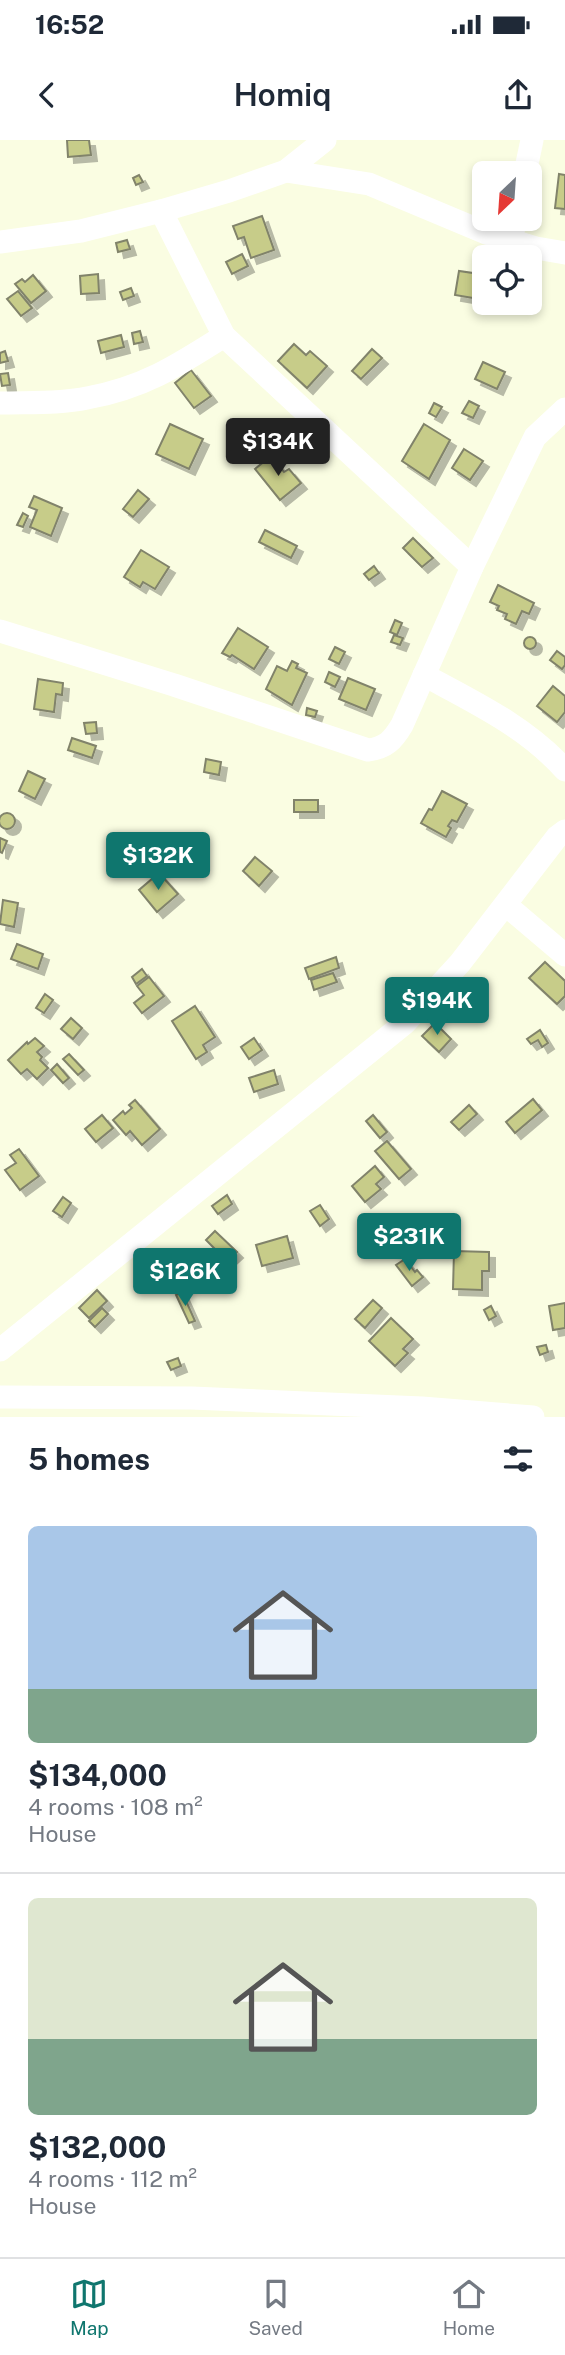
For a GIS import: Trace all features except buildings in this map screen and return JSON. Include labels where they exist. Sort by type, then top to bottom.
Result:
[{"type":"street","points":[[0,242],[81,232],[162,211],[286,171],[325,140]]},
{"type":"street","points":[[528,161],[532,140]]},
{"type":"street","points":[[286,171],[369,184],[443,216],[472,221]]},
{"type":"street","points":[[162,211],[224,336],[472,567]]},
{"type":"street","points":[[517,231],[565,253]]},
{"type":"street","points":[[0,403],[85,399],[131,387],[170,371],[224,336]]},
{"type":"street","points":[[0,631],[174,685],[368,750],[382,748],[393,739],[535,436],[565,409]]},
{"type":"street","points":[[424,675],[510,722],[565,770]]},
{"type":"street","points":[[0,1350],[405,1023],[460,963],[557,837],[565,831]]},
{"type":"street","points":[[506,905],[565,956]]},
{"type":"street","points":[[0,1396],[186,1408],[422,1408],[533,1417]]}]
